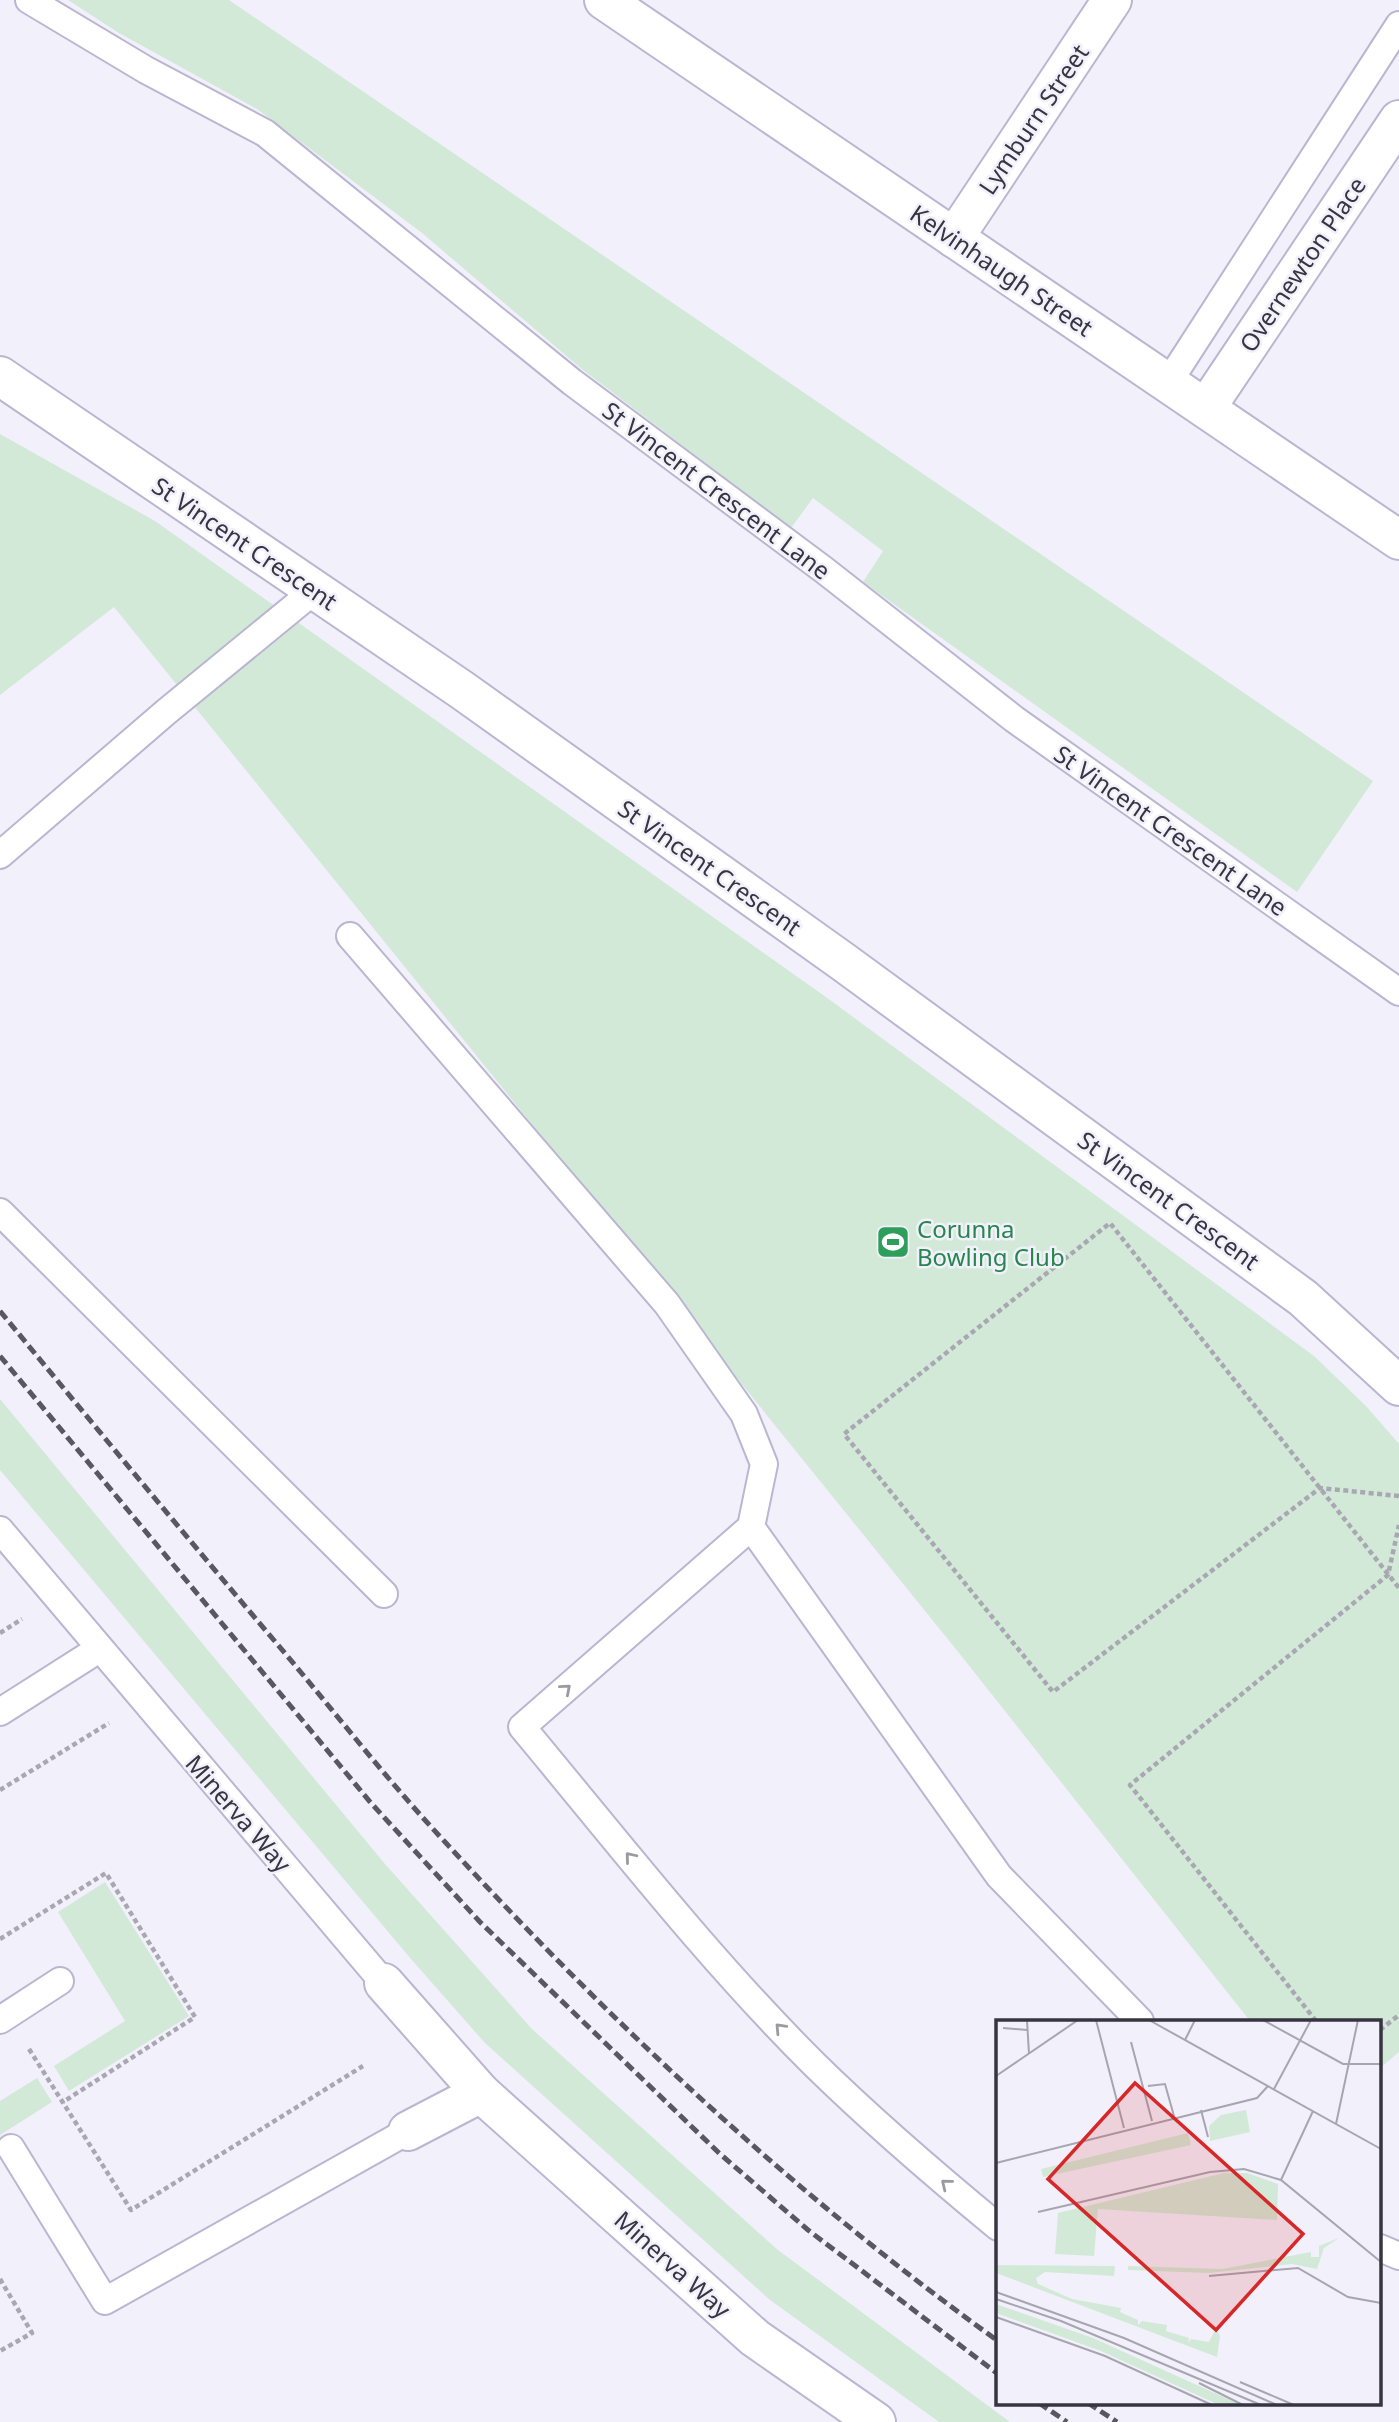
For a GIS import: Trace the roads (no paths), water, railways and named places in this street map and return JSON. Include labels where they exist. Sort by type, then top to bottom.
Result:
[{"type":"street","name":"Kelvinhaugh Street","points":[[604,0],[1399,540]]},
{"type":"street","name":"Lymburn Street","points":[[954,238],[1112,0]]},
{"type":"street","name":"Overnewton Place","points":[[1206,408],[1399,120]]},
{"type":"street","name":"St Vincent Crescent","points":[[0,376],[462,690],[831,953],[1303,1298],[1399,1385]]},
{"type":"street","name":"Minerva Way","points":[[384,1983],[481,2093],[755,2338],[876,2422]]},
{"type":"street","points":[[408,2131],[481,2093]]},
{"type":"lane","name":"St Vincent Crescent Lane","points":[[29,0],[146,70],[265,133],[572,382],[824,570],[1014,719],[1399,992]]},
{"type":"lane","points":[[1168,383],[1399,25]]},
{"type":"lane","points":[[0,855],[166,712],[315,590]]},
{"type":"lane","points":[[350,936],[667,1304],[744,1414],[764,1464],[751,1527],[522,1727],[711,1952],[814,2065],[929,2170],[996,2225]]},
{"type":"lane","points":[[0,1212],[384,1594]]},
{"type":"lane","points":[[751,1527],[999,1876],[1139,2020]]},
{"type":"lane","name":"Minerva Way","points":[[0,1530],[384,1983]]},
{"type":"lane","points":[[0,1712],[99,1649]]},
{"type":"lane","points":[[3,2017],[60,1981]]},
{"type":"lane","points":[[11,2148],[105,2301],[408,2131]]},
{"type":"lane","points":[[1382,2249],[1399,2256]]},
{"type":"railway","points":[[0,1311],[382,1770],[510,1911],[641,2043],[779,2168],[850,2228],[996,2340]]},
{"type":"railway","points":[[0,1356],[371,1803],[480,1922],[719,2153],[808,2230],[996,2372]]},
{"type":"railway","points":[[1040,2404],[1067,2422]]},
{"type":"railway","points":[[1090,2404],[1117,2422]]},
{"type":"place","name":"Corunna Bowling Club","points":[[893,1242]]}]
